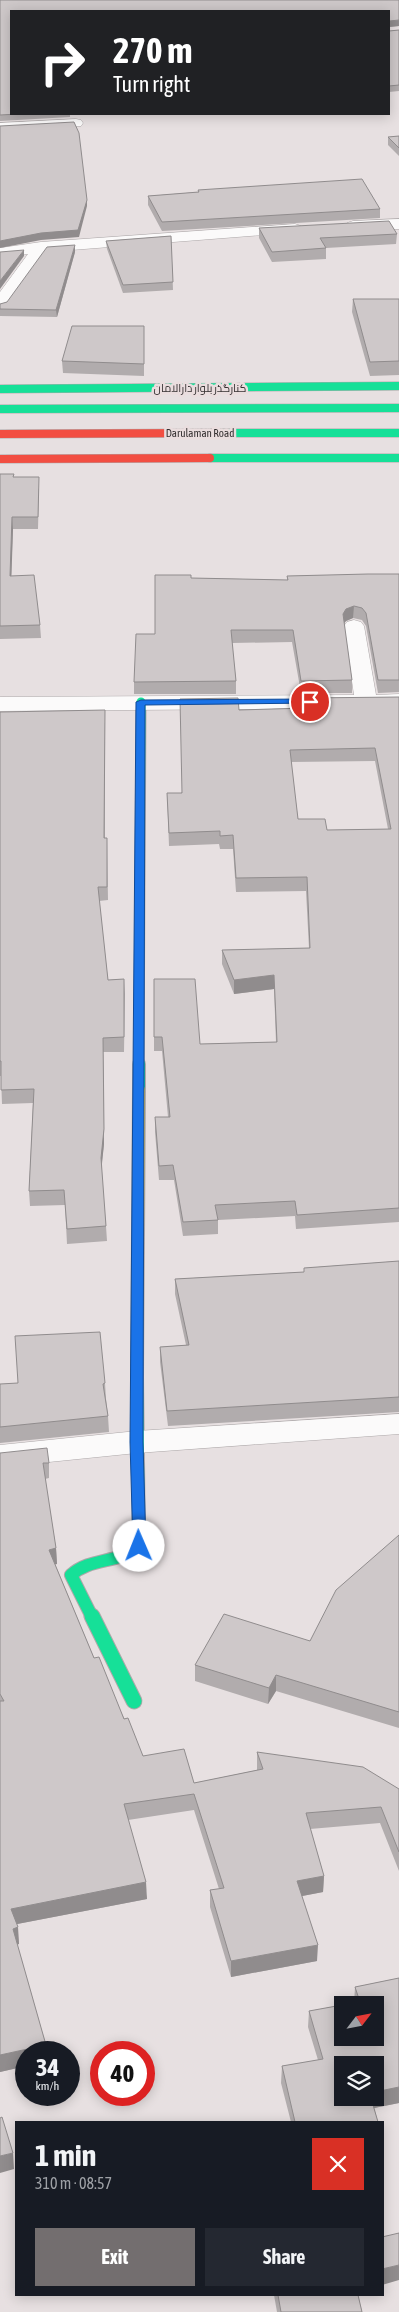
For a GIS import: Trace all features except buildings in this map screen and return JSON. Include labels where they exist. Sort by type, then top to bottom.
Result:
[{"type":"street","points":[[0,127],[76,123]]},
{"type":"street","points":[[0,253],[256,224],[308,229]]},
{"type":"street","points":[[337,227],[399,224]]},
{"type":"street","points":[[0,304],[41,247]]},
{"type":"street","name":"کنارگذر بلوار دارالامان","points":[[0,389],[399,386]]},
{"type":"street","name":"Darulaman Road","points":[[0,409],[399,408]]},
{"type":"street","name":"Darulaman Road","points":[[0,434],[399,433]]},
{"type":"street","points":[[0,459],[399,458]]},
{"type":"street","points":[[354,626],[366,701]]},
{"type":"street","points":[[0,704],[399,701]]},
{"type":"street","points":[[134,1701],[71,1575],[75,1568],[83,1565],[128,1556],[136,1552],[139,1546],[137,1442],[141,702]]},
{"type":"street","points":[[0,1456],[137,1442],[399,1424]]},
{"type":"traffic: fast","points":[[0,389],[399,386]]},
{"type":"traffic: fast","points":[[0,409],[399,408]]},
{"type":"traffic: fast","points":[[212,433],[399,433]]},
{"type":"traffic: fast","points":[[210,458],[399,458]]},
{"type":"traffic: fast","points":[[139,1090],[141,702]]},
{"type":"traffic: fast","points":[[134,1701],[71,1575],[78,1568],[87,1564],[124,1557],[132,1553],[139,1546],[137,1377]]},
{"type":"traffic: slow","points":[[137,1377],[139,1090]]},
{"type":"traffic: jam","points":[[0,434],[212,433]]},
{"type":"traffic: jam","points":[[0,459],[210,458]]},
{"type":"route","points":[[139,1546],[137,1442],[141,702],[310,702]]}]
